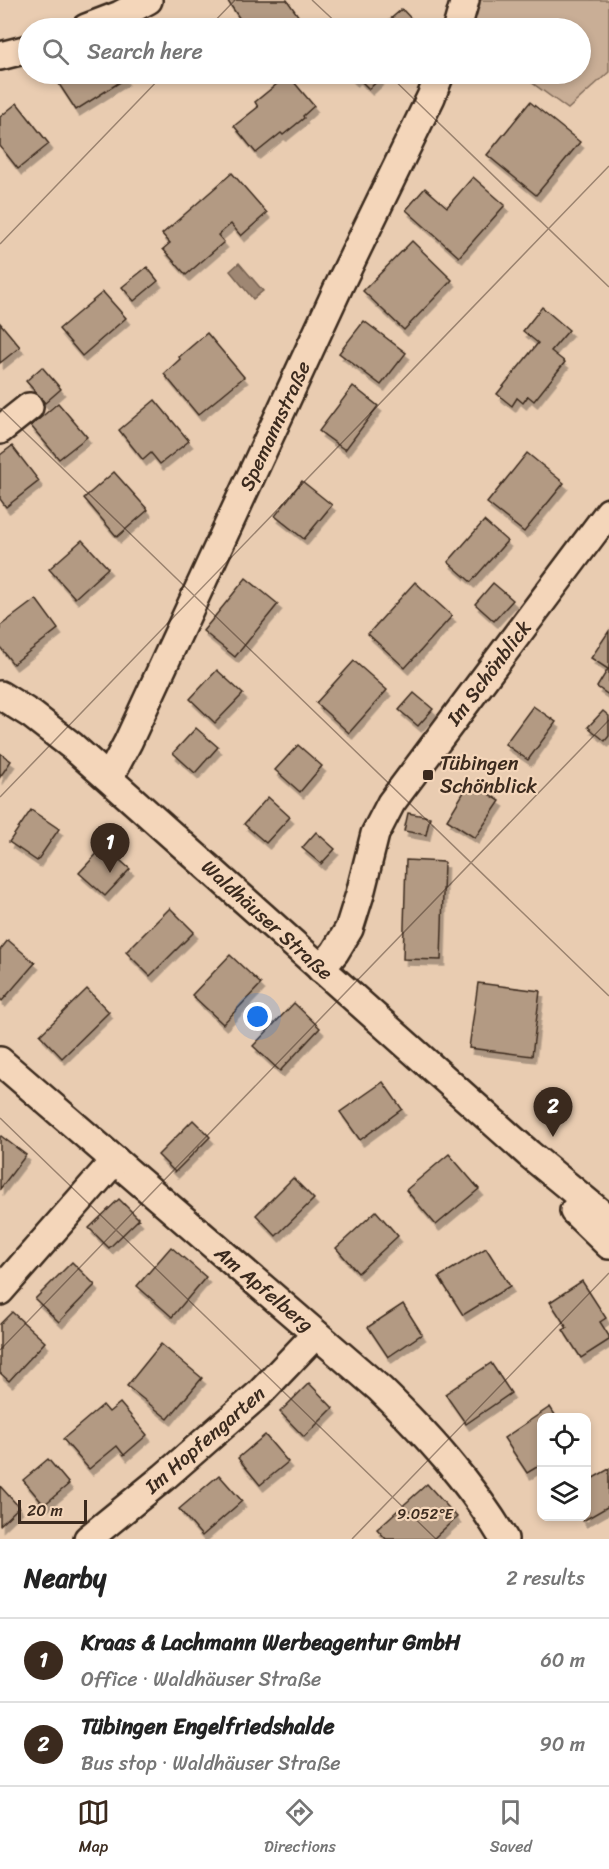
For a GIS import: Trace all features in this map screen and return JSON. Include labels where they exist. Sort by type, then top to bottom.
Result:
[{"type":"street","points":[[112,18],[148,0]]},
{"type":"street","points":[[460,18],[465,0]]},
{"type":"street","points":[[0,56],[18,52]]},
{"type":"street","name":"Spemannstraße","points":[[109,778],[128,742],[339,286],[436,84]]},
{"type":"street","points":[[0,430],[30,407]]},
{"type":"street","name":"Im Schönblick","points":[[321,969],[349,929],[375,834],[391,803],[609,512]]},
{"type":"street","name":"Waldhäuser Straße","points":[[0,695],[51,729],[109,778],[528,1154],[609,1220]]},
{"type":"street","name":"Am Apfelberg","points":[[0,1061],[380,1389],[421,1430],[474,1492],[504,1539]]},
{"type":"street","name":"Waldhäuser Straße","points":[[528,1154],[563,1199],[609,1245]]},
{"type":"street","points":[[0,1291],[115,1160]]},
{"type":"street","name":"Im Hopfengarten","points":[[88,1539],[164,1477],[259,1394],[316,1334]]},
{"type":"shaded area","points":[[476,0],[609,0],[609,72],[568,109],[534,84],[591,84],[591,18],[470,18]]},
{"type":"shaded area","points":[[239,263],[263,291],[253,299],[230,271]]},
{"type":"building","points":[[227,0],[287,0],[299,17],[297,18],[239,18]]},
{"type":"building","points":[[402,9],[411,18],[392,18]]},
{"type":"building","points":[[59,84],[117,84],[76,110]]},
{"type":"building","points":[[277,84],[296,84],[314,106],[303,116],[304,118],[256,153],[234,126],[258,107],[255,102]]},
{"type":"building","points":[[364,84],[374,84],[369,89]]},
{"type":"building","points":[[530,102],[580,142],[536,195],[487,155]]},
{"type":"building","points":[[17,103],[49,144],[18,169],[0,146],[0,117]]},
{"type":"building","points":[[232,173],[267,213],[241,236],[231,224],[218,235],[224,242],[186,275],[163,249],[170,243],[162,234]]},
{"type":"building","points":[[473,177],[505,205],[459,257],[406,210],[425,188],[447,207]]},
{"type":"building","points":[[412,241],[452,280],[404,330],[363,291]]},
{"type":"building","points":[[147,267],[158,281],[134,301],[122,287]]},
{"type":"building","points":[[103,292],[126,318],[82,356],[59,329]]},
{"type":"building","points":[[542,307],[569,330],[551,351],[565,362],[534,401],[528,396],[523,403],[517,398],[512,406],[497,394],[538,343],[523,331]]},
{"type":"building","points":[[364,321],[406,353],[381,385],[339,353]]},
{"type":"building","points":[[0,323],[20,347],[0,363]]},
{"type":"building","points":[[207,333],[244,377],[198,415],[164,374],[180,359],[179,357]]},
{"type":"building","points":[[42,367],[61,389],[45,403],[26,381]]},
{"type":"building","points":[[353,386],[378,406],[345,450],[319,431]]},
{"type":"building","points":[[155,400],[189,441],[160,464],[151,453],[143,460],[119,430]]},
{"type":"building","points":[[58,403],[87,437],[59,459],[31,426]]},
{"type":"building","points":[[12,446],[39,481],[6,507],[0,499],[0,455]]},
{"type":"building","points":[[527,453],[564,483],[524,532],[487,503]]},
{"type":"building","points":[[114,472],[148,510],[117,537],[84,498]]},
{"type":"building","points":[[302,481],[332,505],[304,539],[275,516]]},
{"type":"building","points":[[484,521],[507,541],[471,582],[448,562]]},
{"type":"building","points":[[82,540],[108,568],[75,598],[49,569]]},
{"type":"building","points":[[246,578],[278,604],[235,657],[203,631]]},
{"type":"building","points":[[415,582],[452,616],[405,668],[368,634]]},
{"type":"building","points":[[493,583],[513,600],[494,621],[475,604]]},
{"type":"building","points":[[36,599],[58,629],[13,664],[0,647],[0,626]]},
{"type":"building","points":[[609,631],[609,695],[597,687],[608,669],[591,658]]},
{"type":"building","points":[[354,661],[387,690],[349,733],[316,703]]},
{"type":"building","points":[[217,670],[243,694],[215,723],[190,699]]},
{"type":"building","points":[[414,693],[433,709],[418,726],[399,710]]},
{"type":"building","points":[[533,706],[556,722],[528,760],[505,744]]},
{"type":"building","points":[[603,711],[609,716],[609,736],[605,741],[588,727]]},
{"type":"building","points":[[196,728],[218,747],[195,773],[173,753]]},
{"type":"building","points":[[298,745],[322,766],[300,792],[275,770]]},
{"type":"building","points":[[0,753],[11,761],[0,777]]},
{"type":"building","points":[[470,782],[500,801],[475,838],[447,820]]},
{"type":"building","points":[[268,797],[290,817],[266,843],[244,824]]},
{"type":"building","points":[[31,810],[59,829],[37,861],[9,842]]},
{"type":"building","points":[[408,813],[430,817],[426,835],[404,831]]},
{"type":"building","points":[[316,832],[335,849],[321,864],[302,848]]},
{"type":"building","points":[[104,846],[130,869],[105,896],[79,873]]},
{"type":"building","points":[[406,860],[444,862],[441,960],[403,959]]},
{"type":"building","points":[[170,908],[194,932],[150,976],[126,952]]},
{"type":"building","points":[[8,940],[35,963],[2,1001],[0,999],[0,950]]},
{"type":"building","points":[[230,955],[261,984],[223,1024],[192,995]]},
{"type":"building","points":[[478,983],[540,991],[532,1056],[469,1048]]},
{"type":"building","points":[[87,989],[109,1012],[62,1058],[40,1035]]},
{"type":"building","points":[[294,1003],[320,1028],[280,1071],[253,1046]]},
{"type":"building","points":[[383,1082],[402,1109],[360,1140],[340,1112]]},
{"type":"building","points":[[193,1120],[210,1137],[175,1172],[158,1155]]},
{"type":"building","points":[[0,1137],[26,1155],[0,1189]]},
{"type":"building","points":[[449,1154],[479,1189],[436,1225],[406,1190]]},
{"type":"building","points":[[293,1178],[314,1199],[276,1236],[256,1215]]},
{"type":"building","points":[[119,1199],[139,1219],[109,1248],[89,1228]]},
{"type":"building","points":[[376,1211],[398,1236],[358,1273],[336,1248]]},
{"type":"building","points":[[171,1247],[206,1277],[172,1317],[137,1286]]},
{"type":"building","points":[[486,1248],[510,1286],[463,1315],[439,1277]]},
{"type":"building","points":[[72,1262],[95,1285],[59,1322],[35,1299]]},
{"type":"building","points":[[582,1281],[606,1318],[600,1322],[609,1340],[581,1358],[563,1330],[567,1328],[550,1302]]},
{"type":"building","points":[[403,1304],[422,1334],[388,1357],[368,1327]]},
{"type":"building","points":[[12,1312],[45,1342],[9,1381],[0,1373],[0,1324]]},
{"type":"building","points":[[161,1344],[202,1378],[168,1419],[127,1386]]},
{"type":"building","points":[[491,1363],[511,1393],[466,1424],[445,1394]]},
{"type":"building","points":[[309,1383],[333,1408],[304,1437],[280,1412]]},
{"type":"building","points":[[120,1403],[147,1435],[124,1455],[117,1446],[89,1469],[63,1439],[103,1405],[109,1412]]},
{"type":"building","points":[[550,1407],[554,1413],[541,1413]]},
{"type":"building","points":[[537,1416],[537,1467],[527,1473],[504,1438]]},
{"type":"building","points":[[265,1435],[288,1462],[260,1485],[238,1458]]},
{"type":"building","points":[[48,1459],[69,1484],[44,1505],[23,1480]]},
{"type":"building","points":[[609,1469],[609,1506],[591,1516],[591,1479]]},
{"type":"building","points":[[219,1475],[242,1501],[202,1536],[179,1509]]},
{"type":"building","points":[[427,1484],[457,1517],[433,1539],[386,1539],[377,1529]]},
{"type":"building","points":[[0,1486],[19,1507],[0,1525]]},
{"type":"place","name":"Tübingen Schönblick","points":[[428,775]]},
{"type":"place","name":"Kraas & Lachmann Werbeagentur GmbH","points":[[110,873]]},
{"type":"place","name":"Tübingen Engelfriedshalde","points":[[553,1137]]}]
